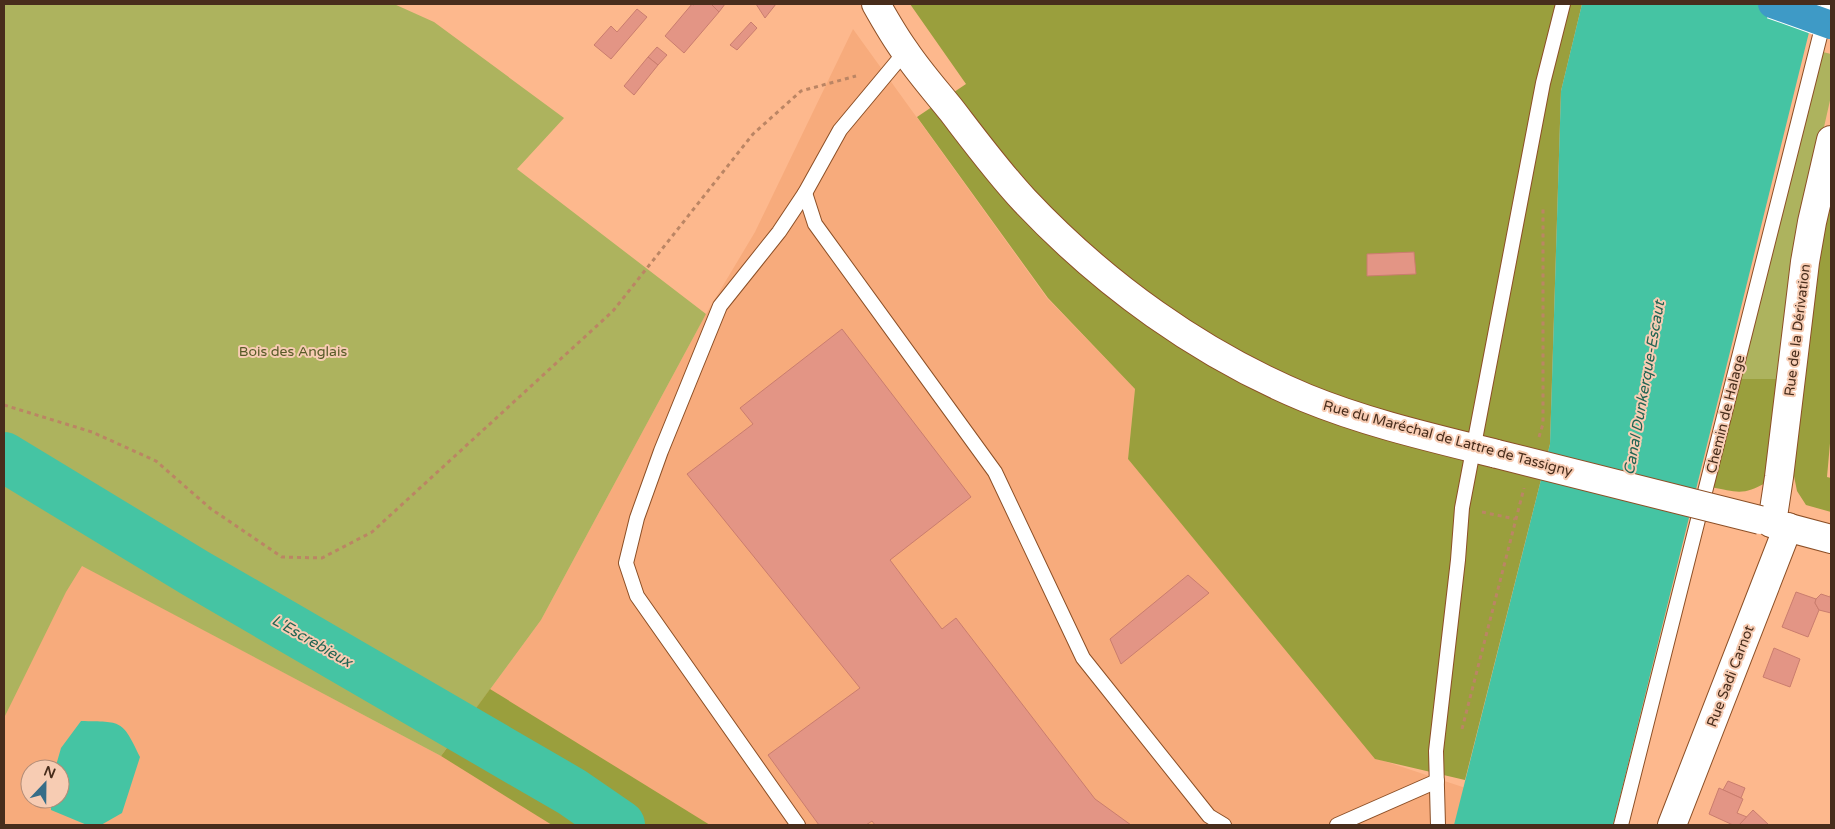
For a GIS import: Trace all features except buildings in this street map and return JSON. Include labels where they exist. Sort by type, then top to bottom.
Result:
[{"type":"highway","points":[[1772,4],[1831,25]]},
{"type":"street","name":"Rue du Maréchal de Lattre de Tassigny","points":[[876,4],[905,52],[989,161],[1026,202],[1115,284],[1159,317],[1234,363],[1305,398],[1368,420],[1831,539]]},
{"type":"street","name":"Rue de la Dérivation","points":[[1773,524],[1805,262],[1831,140]]},
{"type":"street","name":"Rue Sadi Carnot","points":[[1672,825],[1773,524]]},
{"type":"lane","points":[[1438,825],[1436,751],[1462,508],[1485,451],[1543,83],[1563,4]]},
{"type":"lane","name":"Chemin de Halage","points":[[1621,825],[1828,4]]},
{"type":"lane","points":[[798,825],[637,596],[626,563],[637,518],[661,451],[720,306],[778,232],[805,193],[840,130],[905,52]]},
{"type":"lane","points":[[805,193],[815,224],[994,472],[1083,658],[1209,816],[1221,825]]},
{"type":"lane","points":[[1338,825],[1437,781]]},
{"type":"path","points":[[4,405],[92,432],[156,461],[211,509],[282,557],[322,558],[372,532],[613,311],[753,134],[801,91],[865,74]]},
{"type":"path","points":[[1462,508],[1515,520]]},
{"type":"shaded area","points":[[853,29],[1047,298],[1135,389],[1128,459],[1375,758],[1577,825],[4,825],[4,621],[32,539],[441,756],[541,620],[706,314],[755,232]]},
{"type":"green space","name":"Bois des Anglais","points":[[4,4],[394,4],[434,22],[564,118],[517,169],[706,314],[541,620],[441,756],[82,566],[66,592],[4,718]]},
{"type":"green space","points":[[910,4],[1582,4],[1561,91],[1550,444],[1465,780],[1375,759],[1128,459],[1135,389],[1048,298],[917,117],[966,84]]},
{"type":"green space","points":[[1823,52],[1831,54],[1831,96],[1806,207],[1783,379],[1739,379]]},
{"type":"green space","points":[[1831,197],[1831,432],[1827,477],[1831,478],[1831,512],[1806,505],[1797,491],[1791,461],[1810,280]]},
{"type":"green space","points":[[1739,379],[1783,379],[1767,482],[1740,492],[1711,487]]},
{"type":"green space","points":[[490,689],[710,825],[552,825],[441,756]]},
{"type":"water","name":"Canal Dunkerque-Escaut","points":[[1582,4],[1816,4],[1613,825],[1454,825],[1550,444],[1561,91]]},
{"type":"water","points":[[81,721],[113,723],[124,729],[140,757],[122,813],[101,825],[87,825],[51,810],[70,809],[70,759],[58,759],[61,748]]},
{"type":"waterway","name":"L'Escrebieux","points":[[4,457],[195,573],[572,792],[620,825]]}]
